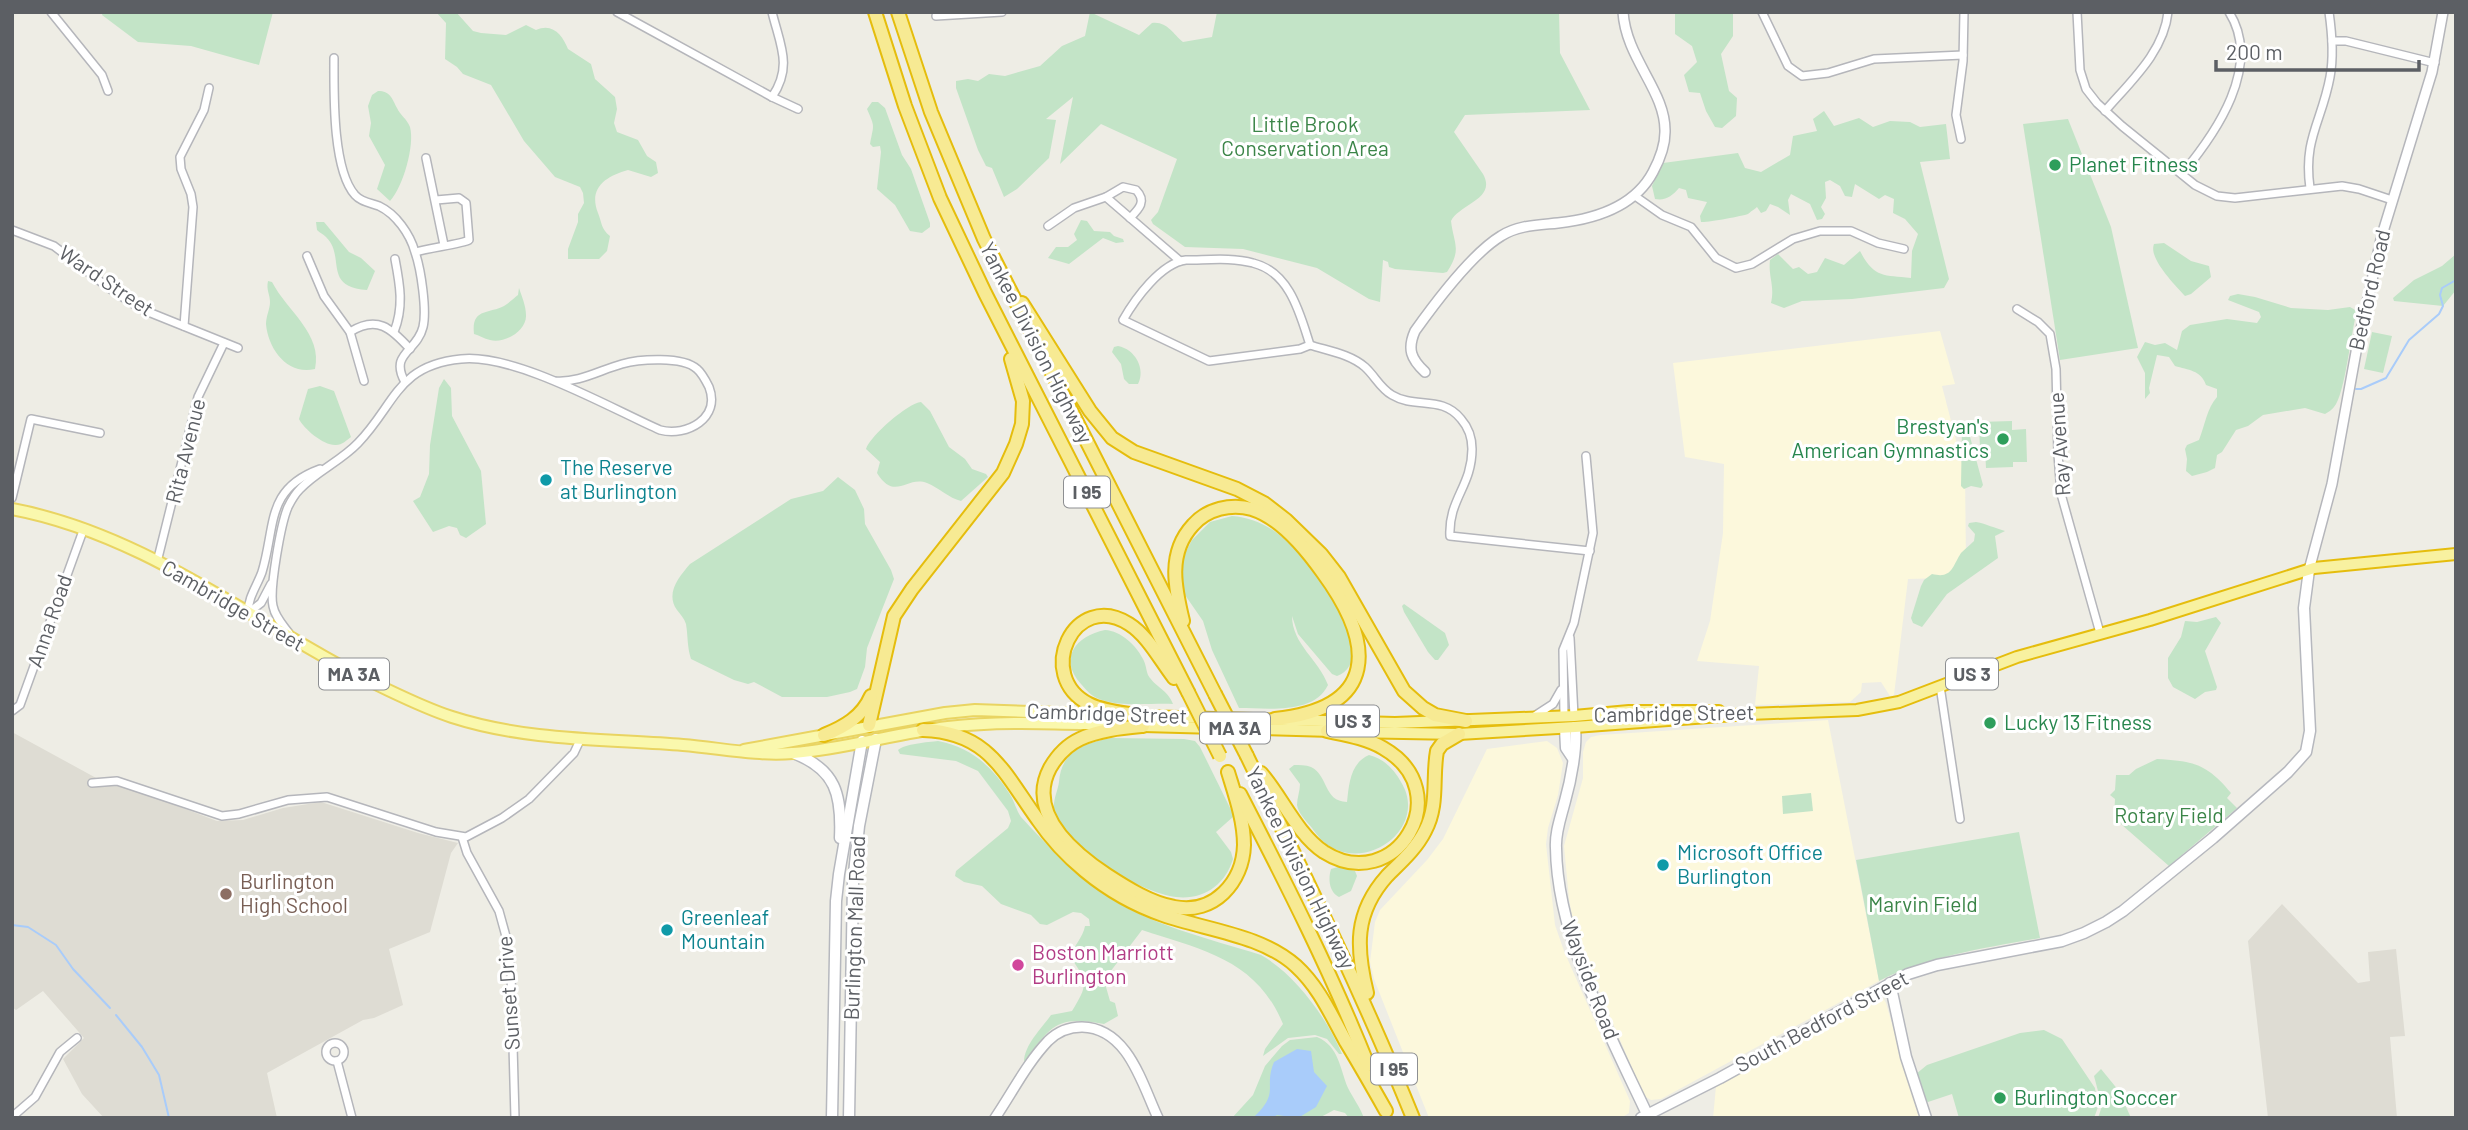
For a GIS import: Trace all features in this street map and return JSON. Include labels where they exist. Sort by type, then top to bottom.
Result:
[{"type":"highway","name":"Yankee Division Highway","points":[[874,12],[940,198],[985,293],[1293,897],[1344,1005],[1387,1114]]},
{"type":"highway","name":"Yankee Division Highway","points":[[898,12],[919,80],[947,154],[1000,272],[1297,856],[1373,1021],[1413,1118]]},
{"type":"highway","points":[[1000,272],[1030,313],[1096,419],[1112,438],[1134,452],[1237,489],[1264,503],[1286,520],[1321,554],[1339,577],[1404,691],[1435,715],[1465,721]]},
{"type":"highway","points":[[869,726],[892,623],[899,607],[1003,473],[1019,434],[1023,412],[1021,389],[985,293]]},
{"type":"highway","points":[[1189,642],[1174,580],[1176,558],[1184,536],[1208,513],[1232,507],[1254,510],[1284,530],[1317,564],[1342,602],[1360,647],[1356,674],[1335,701],[1315,712],[1275,719]]},
{"type":"highway","name":"US 3","points":[[2309,570],[2456,554]]},
{"type":"highway","name":"Cambridge Street","points":[[1143,721],[1327,731],[1459,734],[1569,722],[1857,710],[1899,702],[2017,657],[2171,614],[2309,570]]},
{"type":"highway","name":"US 3","points":[[1143,721],[1097,707],[1083,700],[1073,690],[1065,674],[1062,655],[1070,634],[1082,623],[1104,617],[1128,623],[1144,637],[1188,692]]},
{"type":"highway","points":[[824,735],[852,721],[865,708],[885,653]]},
{"type":"highway","name":"Cambridge Street","points":[[1143,721],[1275,719],[1395,723],[1529,717],[1569,722]]},
{"type":"highway","points":[[1143,721],[1096,733],[1073,743],[1053,762],[1044,786],[1048,815],[1062,835],[1087,861],[1124,886],[1154,901],[1181,908],[1210,903],[1229,888],[1241,865],[1244,843],[1242,824],[1228,772]]},
{"type":"highway","points":[[923,730],[958,735],[984,749],[1009,776],[1038,821],[1060,848],[1111,890],[1156,912],[1264,946],[1296,966],[1321,997],[1387,1114]]},
{"type":"highway","points":[[1247,757],[1287,807],[1305,835],[1321,849],[1334,857],[1354,862],[1385,857],[1399,847],[1415,824],[1418,802],[1412,777],[1397,757],[1383,748],[1361,738],[1327,731]]},
{"type":"highway","points":[[1373,1021],[1359,957],[1362,920],[1379,887],[1426,830],[1434,808],[1437,751],[1459,734]]},
{"type":"main road","name":"Cambridge Street","points":[[12,509],[84,528],[157,562],[345,669],[443,714],[492,728],[764,754],[792,753],[923,730],[994,724],[1143,721]]},
{"type":"main road","name":"South Bedford Street","points":[[1646,1117],[1908,974],[1937,965],[2062,941],[2097,927],[2123,911],[2179,866],[2251,806],[2298,763],[2307,749],[2310,731],[2304,608],[2309,570]]},
{"type":"main road","name":"Cambridge Street","points":[[741,750],[917,716],[975,710],[1143,721]]},
{"type":"main road","name":"Wayside Road","points":[[1569,722],[1575,747],[1555,845],[1566,922],[1573,947],[1646,1117]]},
{"type":"main road","points":[[869,726],[876,739]]},
{"type":"main road","points":[[862,741],[869,726]]},
{"type":"main road","name":"Burlington Mall Road","points":[[849,1118],[853,883],[859,825],[876,739]]},
{"type":"main road","name":"Burlington Mall Road","points":[[839,874],[862,741]]},
{"type":"main road","name":"Burlington Mall Road","points":[[792,753],[821,767],[836,788],[841,813],[835,915],[832,1118]]},
{"type":"main road","points":[[1890,984],[1906,1057],[1926,1118]]},
{"type":"street","points":[[51,12],[102,75],[108,91]]},
{"type":"street","points":[[617,12],[772,97],[798,108]]},
{"type":"street","points":[[772,12],[785,64],[782,81],[772,97]]},
{"type":"street","points":[[936,16],[1003,12]]},
{"type":"street","points":[[1425,372],[1416,364],[1411,354],[1410,343],[1415,331],[1488,246],[1503,235],[1518,229],[1595,216],[1635,196],[1649,178],[1664,147],[1665,121],[1658,99],[1632,48],[1623,12]]},
{"type":"street","points":[[1762,12],[1788,66],[1802,76],[1828,73],[1874,59],[1964,55]]},
{"type":"street","points":[[1961,139],[1956,115],[1964,55],[1964,12]]},
{"type":"street","points":[[2077,12],[2078,59],[2082,79],[2089,92],[2105,111],[2200,188],[2227,197],[2347,187],[2392,200]]},
{"type":"street","points":[[2105,111],[2156,48],[2164,32],[2168,12]]},
{"type":"street","points":[[2182,174],[2214,132],[2238,81],[2239,47],[2236,27],[2229,12]]},
{"type":"street","points":[[2310,188],[2308,155],[2330,77],[2332,40],[2329,12]]},
{"type":"street","name":"Bedford Road","points":[[2309,570],[2332,484],[2382,235],[2435,62],[2443,12]]},
{"type":"street","points":[[2332,40],[2435,62]]},
{"type":"street","points":[[334,58],[337,141],[348,182],[358,198],[380,206],[403,227],[415,252],[424,321],[420,335],[399,365],[405,382]]},
{"type":"street","points":[[184,326],[193,207],[180,157],[204,110],[209,88]]},
{"type":"street","points":[[426,158],[444,245]]},
{"type":"street","points":[[1048,226],[1074,208],[1106,197],[1124,187],[1136,190],[1142,197],[1142,203],[1130,218]]},
{"type":"street","points":[[1635,196],[1662,215],[1691,227],[1716,258],[1737,268],[1752,264],[1793,239],[1820,231],[1851,231],[1878,243],[1904,249]]},
{"type":"street","points":[[1106,197],[1180,261]]},
{"type":"street","points":[[415,252],[469,240],[466,203],[459,198],[436,200]]},
{"type":"street","name":"Ward Street","points":[[12,230],[54,246],[130,303],[238,348]]},
{"type":"street","points":[[307,256],[324,296],[350,332],[364,381]]},
{"type":"street","points":[[394,332],[402,307],[395,259]]},
{"type":"street","points":[[1310,345],[1292,295],[1271,272],[1260,265],[1244,261],[1180,261],[1149,284],[1132,304],[1124,320],[1209,360],[1300,349],[1310,345],[1348,357],[1361,364],[1393,395],[1405,400],[1439,404],[1455,412],[1464,422],[1472,447],[1471,462],[1463,490],[1451,511],[1450,536],[1590,551]]},
{"type":"street","name":"Ray Avenue","points":[[2017,309],[2038,322],[2050,334],[2056,369],[2062,494],[2100,633]]},
{"type":"street","points":[[350,332],[375,324],[394,332],[410,349]]},
{"type":"street","name":"Rita Avenue","points":[[157,562],[198,397],[225,343]]},
{"type":"street","points":[[295,640],[277,617],[272,605],[282,528],[289,506],[301,489],[357,444],[405,382],[439,363],[471,358],[500,363],[555,381],[666,431],[693,427],[705,419],[711,406],[710,389],[700,372],[693,366],[679,362],[629,362],[574,381],[555,381]]},
{"type":"street","points":[[12,498],[31,419],[100,433]]},
{"type":"street","points":[[1569,722],[1570,638],[1593,526],[1586,456]]},
{"type":"street","points":[[248,613],[249,601],[263,566],[276,504],[285,490],[299,478],[327,466]]},
{"type":"street","name":"Anna Road","points":[[12,711],[20,705],[84,528]]},
{"type":"street","points":[[248,613],[261,603],[276,566]]},
{"type":"street","points":[[1569,722],[1563,682],[1563,650],[1570,638]]},
{"type":"street","points":[[1529,717],[1542,713],[1553,704],[1563,682]]},
{"type":"street","points":[[1940,686],[1960,819]]},
{"type":"street","points":[[92,783],[117,781],[222,816],[288,800],[327,797],[414,825],[462,837],[502,818],[529,799],[575,753],[581,737]]},
{"type":"street","name":"Sunset Drive","points":[[462,837],[467,853],[499,911],[508,940],[512,973],[515,1118]]},
{"type":"street","points":[[995,1118],[1048,1041],[1062,1031],[1083,1027],[1103,1032],[1124,1049],[1158,1118]]},
{"type":"street","points":[[12,1117],[35,1097],[60,1052],[77,1038]]},
{"type":"street","points":[[337,1060],[352,1118]]},
{"type":"shaded area","points":[[1940,331],[1955,384],[1942,386],[1965,475],[1966,561],[1945,578],[1908,579],[1894,695],[1890,696],[1881,682],[1862,683],[1861,692],[1850,702],[1755,705],[1759,666],[1697,661],[1710,621],[1723,533],[1724,464],[1685,457],[1673,363]]},
{"type":"shaded area","points":[[1828,720],[1879,981],[1661,1099],[1651,1100],[1644,1096],[1576,937],[1569,899],[1564,846],[1583,778],[1583,752],[1586,742],[1591,737],[1600,735]]},
{"type":"shaded area","name":"Burlington High School","points":[[12,732],[98,779],[112,781],[217,821],[243,820],[283,808],[321,802],[458,843],[451,853],[430,932],[389,949],[403,1005],[363,1020],[267,1073],[277,1118],[104,1118],[82,1094],[63,1059],[84,1038],[43,991],[16,1010],[12,1007]]},
{"type":"shaded area","points":[[1547,741],[1557,748],[1563,763],[1546,844],[1555,925],[1630,1101],[1629,1113],[1621,1118],[1429,1118],[1374,979],[1370,962],[1375,922],[1380,910],[1443,839],[1487,749]]},
{"type":"shaded area","points":[[2282,904],[2358,983],[2370,981],[2368,952],[2396,949],[2405,1036],[2390,1037],[2397,1118],[2268,1118],[2248,941]]},
{"type":"shaded area","points":[[1883,998],[1919,1118],[1713,1118],[1716,1086],[1873,999]]},
{"type":"green space","points":[[103,12],[273,12],[259,65],[191,46],[138,42],[102,15]]},
{"type":"green space","points":[[436,12],[456,12],[473,31],[481,33],[506,35],[526,25],[536,30],[552,29],[560,35],[568,49],[591,64],[595,79],[615,97],[617,109],[614,123],[617,132],[638,140],[647,156],[656,162],[658,173],[651,177],[628,170],[601,184],[595,197],[596,204],[603,228],[610,236],[607,251],[599,259],[568,259],[568,249],[578,222],[578,214],[584,203],[580,187],[555,177],[524,141],[491,85],[463,74],[445,59],[446,23]]},
{"type":"green space","name":"Little Brook Conservation Area","points":[[1090,12],[1139,35],[1152,23],[1162,24],[1183,42],[1212,37],[1217,12],[1559,12],[1560,53],[1590,110],[1465,115],[1454,132],[1486,182],[1481,195],[1451,221],[1456,247],[1452,264],[1447,272],[1443,273],[1395,269],[1383,260],[1380,302],[1369,299],[1317,268],[1243,249],[1185,247],[1151,220],[1158,212],[1177,159],[1101,124],[1060,164],[1073,97],[1046,119],[1056,120],[1049,158],[1017,189],[1004,197],[992,168],[986,166],[978,150],[956,88],[956,81],[978,81],[989,74],[1005,76],[1040,66],[1062,46],[1085,36]]},
{"type":"green space","points":[[1675,12],[1733,12],[1733,36],[1721,54],[1729,91],[1737,98],[1736,116],[1722,128],[1715,127],[1700,93],[1689,92],[1684,75],[1697,62],[1692,46],[1675,34]]},
{"type":"green space","points":[[378,91],[390,96],[409,124],[411,135],[403,176],[390,201],[377,189],[385,165],[369,136],[371,123],[368,106],[372,95]]},
{"type":"green space","points":[[872,102],[878,102],[885,108],[902,155],[911,169],[930,223],[930,227],[922,233],[910,231],[895,205],[877,189],[881,152],[880,146],[873,147],[870,144],[873,126],[867,109]]},
{"type":"green space","points":[[1824,111],[1834,126],[1859,118],[1873,127],[1890,121],[1910,122],[1920,127],[1946,124],[1950,159],[1920,162],[1949,279],[1944,288],[1852,299],[1802,301],[1784,308],[1771,303],[1770,260],[1778,254],[1793,269],[1799,267],[1808,274],[1817,272],[1825,258],[1844,265],[1860,251],[1870,266],[1880,274],[1911,278],[1912,251],[1918,234],[1905,219],[1893,213],[1894,199],[1885,195],[1879,199],[1855,184],[1852,197],[1845,196],[1840,186],[1830,180],[1825,182],[1826,198],[1821,207],[1825,214],[1822,219],[1817,220],[1810,204],[1791,194],[1788,200],[1790,215],[1770,204],[1766,211],[1761,213],[1757,207],[1748,214],[1704,222],[1701,222],[1700,216],[1707,202],[1688,198],[1686,190],[1679,188],[1668,197],[1655,199],[1652,186],[1663,163],[1738,153],[1745,168],[1761,172],[1790,155],[1793,136],[1817,131],[1813,119]]},
{"type":"green space","points":[[2068,119],[2111,227],[2138,348],[2060,360],[2023,124]]},
{"type":"green space","points":[[1081,220],[1087,221],[1094,231],[1110,232],[1124,242],[1116,243],[1103,238],[1069,264],[1048,258],[1056,247],[1068,247],[1077,240],[1074,234]]},
{"type":"green space","points":[[316,222],[324,222],[349,252],[361,258],[375,271],[367,290],[353,288],[340,277],[332,245],[317,230]]},
{"type":"green space","points":[[2164,243],[2191,261],[2209,266],[2211,277],[2185,296],[2155,256],[2154,244]]},
{"type":"green space","points":[[2456,254],[2456,290],[2443,306],[2394,301],[2393,298],[2414,280],[2442,266]]},
{"type":"green space","points":[[268,281],[272,282],[309,334],[316,356],[315,369],[296,368],[275,351],[266,324],[270,302]]},
{"type":"green space","points":[[519,288],[526,315],[519,331],[496,341],[474,334],[478,316],[506,305],[518,295]]},
{"type":"green space","points":[[2238,294],[2291,308],[2328,310],[2350,307],[2357,311],[2345,377],[2338,400],[2325,414],[2305,408],[2263,415],[2248,426],[2236,430],[2222,452],[2217,455],[2215,468],[2192,476],[2186,471],[2185,449],[2187,445],[2199,440],[2208,411],[2217,397],[2217,389],[2206,385],[2197,373],[2175,366],[2169,357],[2157,355],[2150,393],[2145,399],[2145,373],[2137,357],[2145,342],[2155,345],[2165,343],[2177,350],[2182,331],[2190,325],[2227,319],[2257,323],[2261,317],[2259,312],[2228,300],[2230,296]]},
{"type":"green space","points":[[2372,332],[2392,336],[2383,373],[2364,369]]},
{"type":"green space","points":[[1114,347],[1129,351],[1137,360],[1141,372],[1138,384],[1129,384],[1124,379],[1121,364],[1112,352]]},
{"type":"green space","points":[[444,379],[451,388],[452,416],[481,471],[486,524],[466,538],[460,535],[457,528],[449,526],[433,532],[413,501],[420,497],[429,474],[430,445],[439,388]]},
{"type":"green space","points":[[320,386],[334,391],[351,437],[340,444],[331,445],[320,440],[299,419],[308,389]]},
{"type":"green space","points":[[921,402],[930,411],[949,447],[965,459],[972,469],[988,477],[961,501],[920,481],[890,486],[877,473],[880,462],[866,449],[874,436],[890,421],[907,408]]},
{"type":"green space","name":"Brestyan's American Gymnastics","points":[[2012,421],[2012,430],[2026,429],[2027,462],[2013,462],[2013,467],[1986,468],[1985,449],[1980,449],[1979,422]]},
{"type":"green space","points":[[1962,425],[1969,433],[1983,485],[1981,488],[1971,486],[1964,489],[1961,486]]},
{"type":"green space","points":[[838,477],[855,490],[864,509],[865,524],[894,579],[867,648],[865,667],[857,689],[827,697],[782,697],[754,682],[748,684],[734,680],[691,659],[686,624],[672,597],[675,585],[690,564],[791,499],[823,491]]},
{"type":"green space","points":[[1232,516],[1263,525],[1287,542],[1321,578],[1344,619],[1350,633],[1352,659],[1347,669],[1337,676],[1332,674],[1298,634],[1292,616],[1296,635],[1328,685],[1321,695],[1312,701],[1288,708],[1239,708],[1212,650],[1203,621],[1185,595],[1183,557],[1192,540],[1210,522]]},
{"type":"green space","points":[[1976,522],[2005,531],[1995,536],[1998,558],[1947,594],[1922,627],[1913,623],[1911,618],[1924,580],[1932,574],[1944,575],[1951,571],[1961,553],[1974,541],[1975,534],[1968,526],[1969,523]]},
{"type":"green space","points":[[1404,604],[1445,633],[1449,645],[1438,660],[1428,652],[1404,612]]},
{"type":"green space","points":[[2216,617],[2221,623],[2205,651],[2217,687],[2216,690],[2205,692],[2195,699],[2173,687],[2168,678],[2168,658],[2181,637],[2185,621],[2197,622]]},
{"type":"green space","points":[[1105,630],[1117,633],[1132,644],[1144,661],[1148,675],[1173,704],[1110,702],[1095,697],[1085,689],[1074,674],[1071,657],[1086,637]]},
{"type":"green space","points":[[1111,738],[1184,739],[1195,741],[1200,747],[1234,816],[1216,832],[1233,859],[1225,876],[1212,889],[1196,896],[1176,897],[1143,887],[1086,852],[1059,823],[1054,805],[1064,763],[1076,750]]},
{"type":"green space","points":[[938,741],[970,753],[988,766],[1009,793],[1021,817],[1071,867],[1102,893],[1139,914],[1261,955],[1274,963],[1309,998],[1328,1026],[1342,1054],[1339,1054],[1327,1039],[1315,1035],[1288,1038],[1263,1056],[1283,1024],[1272,1002],[1258,985],[1225,960],[1142,930],[1104,980],[1118,1016],[1104,1024],[1075,1021],[1056,1026],[1024,1062],[1030,1043],[1051,1015],[1072,1011],[1081,995],[1083,978],[1071,958],[1085,926],[1090,926],[1089,919],[1081,913],[1073,912],[1047,925],[1040,924],[1031,915],[1001,904],[982,886],[964,882],[955,876],[956,871],[1008,828],[1011,821],[1008,811],[978,771],[956,761],[900,754],[898,750]]},
{"type":"green space","points":[[1369,755],[1383,761],[1398,777],[1407,798],[1407,814],[1402,828],[1392,840],[1363,853],[1347,853],[1325,843],[1301,814],[1297,805],[1300,784],[1289,769],[1294,765],[1311,767],[1321,776],[1334,797],[1347,802],[1354,769]]},
{"type":"green space","name":"Rotary Field","points":[[2157,759],[2181,761],[2207,770],[2231,793],[2227,798],[2237,808],[2169,866],[2114,818],[2115,799],[2110,795],[2115,790],[2116,775],[2129,775]]},
{"type":"green space","points":[[1811,793],[1813,811],[1783,814],[1782,796]]},
{"type":"green space","name":"Marvin Field","points":[[2019,832],[2040,938],[1937,959],[1879,981],[1856,860]]},
{"type":"green space","points":[[1338,867],[1355,871],[1357,876],[1351,891],[1339,897],[1331,889],[1330,881],[1331,869]]},
{"type":"green space","points":[[2044,1030],[2062,1039],[2095,1088],[2098,1107],[2094,1118],[1959,1118],[1952,1094],[1928,1102],[1924,1100],[1916,1074],[1927,1065],[2020,1033]]},
{"type":"green space","points":[[1317,1037],[1334,1052],[1348,1088],[1364,1118],[1349,1118],[1345,1113],[1334,1110],[1319,1118],[1232,1118],[1253,1095],[1265,1066],[1282,1046],[1290,1040]]},
{"type":"green space","points":[[2101,1069],[2119,1091],[2131,1118],[2098,1118],[2102,1106],[2094,1076]]},
{"type":"water","points":[[1297,1049],[1311,1051],[1314,1072],[1327,1086],[1316,1107],[1298,1118],[1277,1115],[1272,1118],[1253,1118],[1267,1102],[1274,1062]]},
{"type":"waterway","points":[[2356,389],[2386,378],[2409,340],[2439,314],[2443,306],[2440,295],[2442,288],[2456,280]]},
{"type":"waterway","points":[[12,925],[28,927],[56,945],[73,969],[110,1008]]},
{"type":"waterway","points":[[116,1015],[142,1047],[159,1075],[169,1118]]},
{"type":"place","name":"Planet Fitness","points":[[2055,165]]},
{"type":"place","name":"Brestyan's American Gymnastics","points":[[2003,439]]},
{"type":"place","name":"The Reserve at Burlington","points":[[546,480]]},
{"type":"place","name":"Lucky 13 Fitness","points":[[1990,723]]},
{"type":"place","name":"Microsoft Office Burlington","points":[[1663,865]]},
{"type":"place","name":"Burlington High School","points":[[226,894]]},
{"type":"place","name":"Greenleaf Mountain","points":[[667,930]]},
{"type":"place","name":"Boston Marriott Burlington","points":[[1018,965]]},
{"type":"place","name":"Burlington Soccer","points":[[2000,1098]]}]
